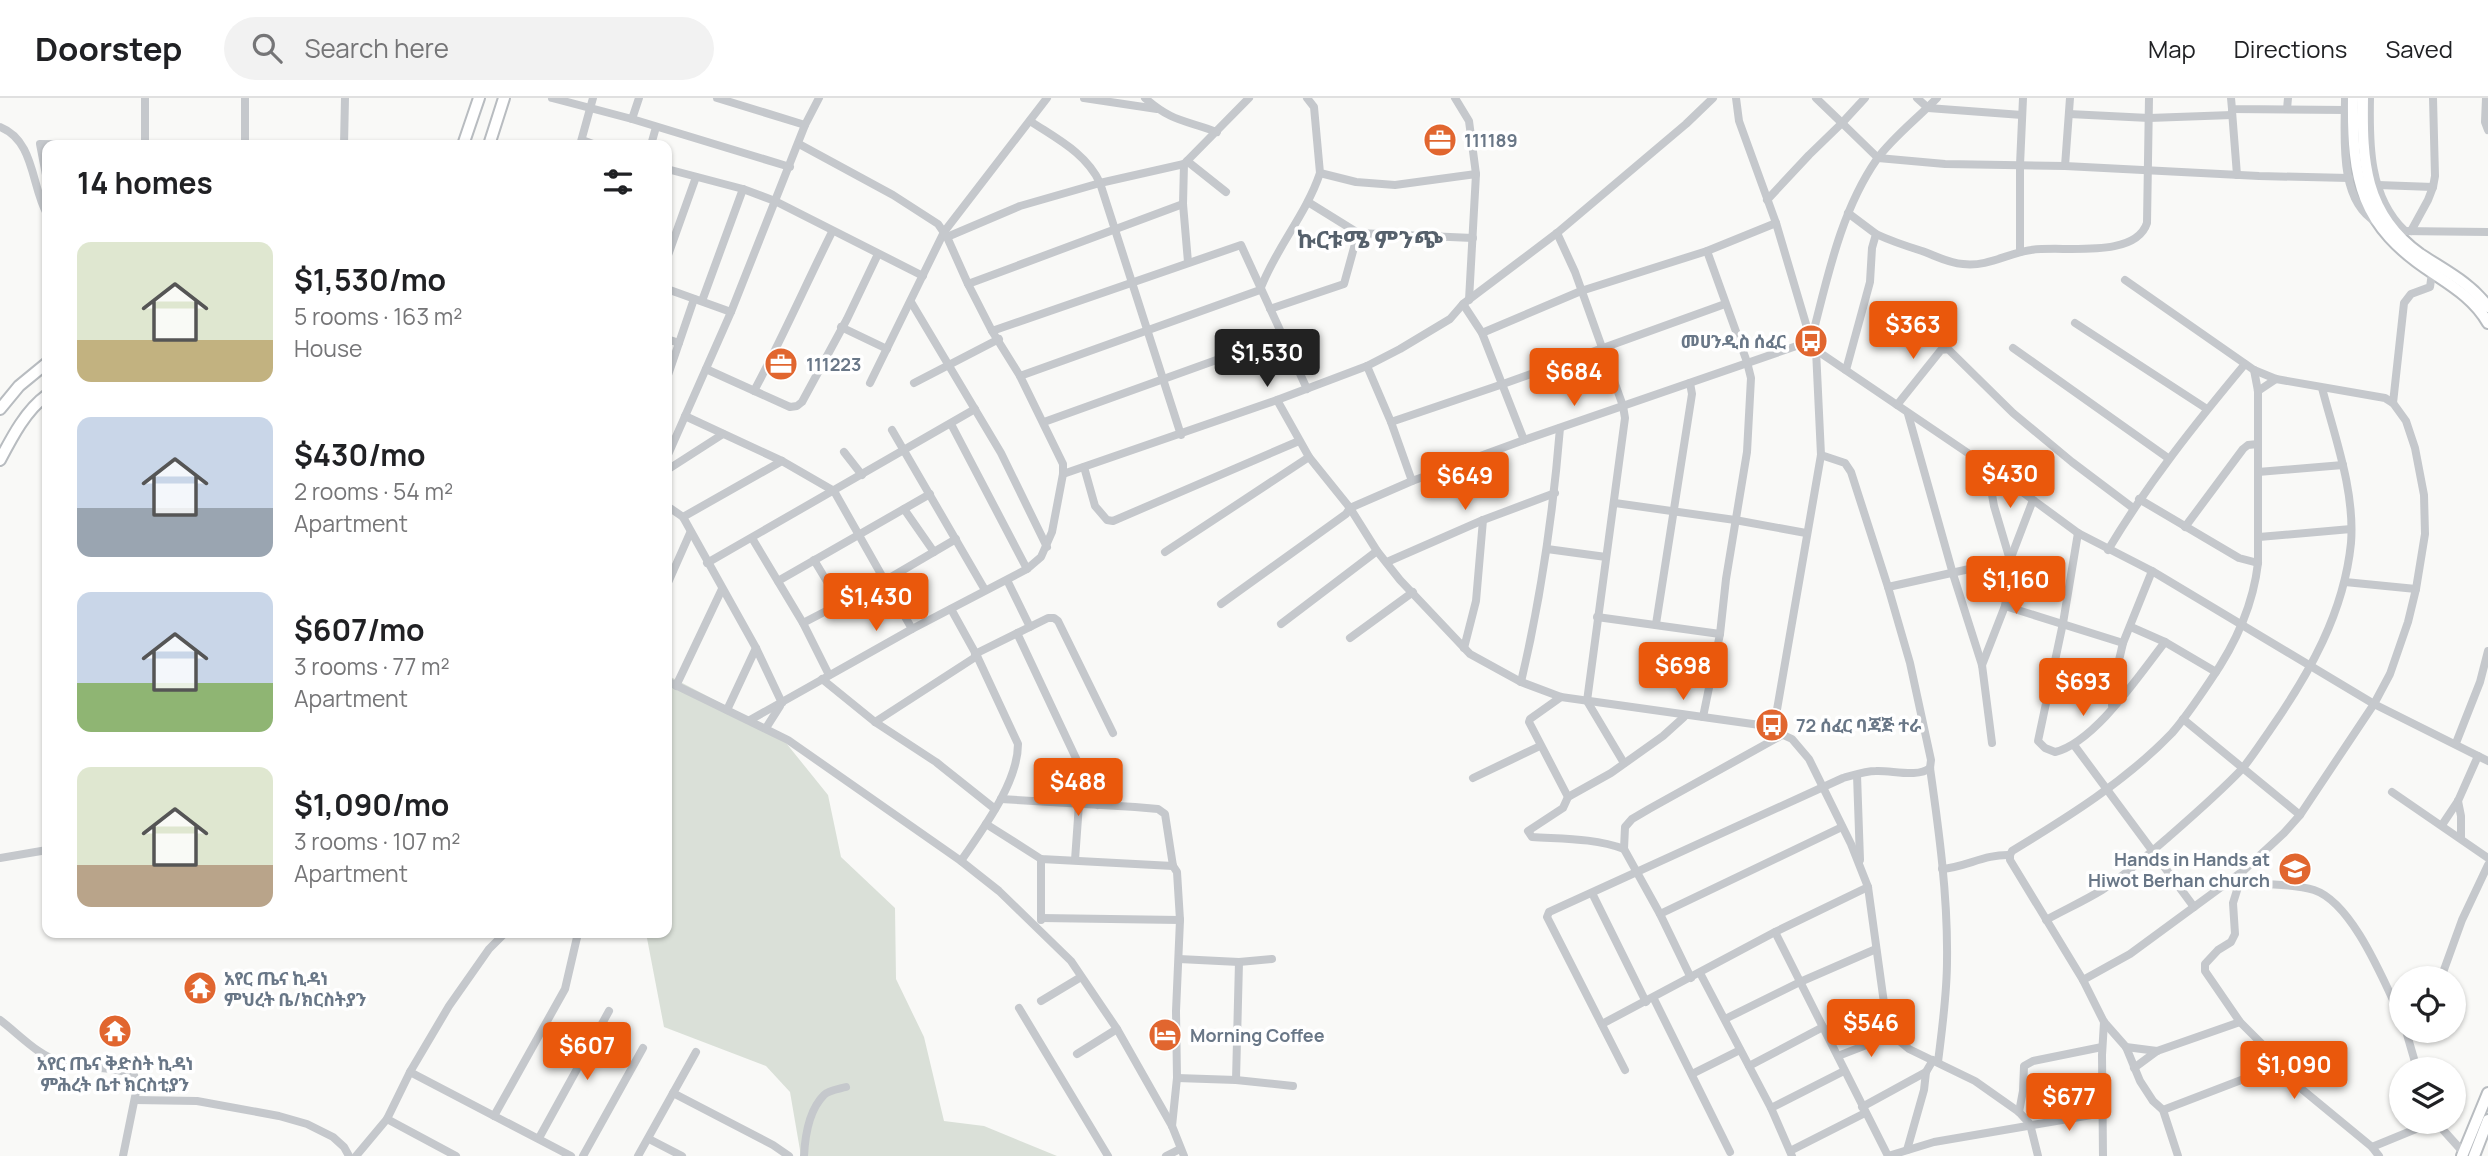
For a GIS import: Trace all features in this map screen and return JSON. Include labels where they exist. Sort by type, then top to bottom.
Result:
[{"type":"main road","points":[[465,140],[479,98]]},
{"type":"main road","points":[[491,140],[504,98]]},
{"type":"main road","points":[[2354,98],[2354,149],[2358,178],[2371,215],[2404,253],[2461,292],[2488,323]]},
{"type":"main road","points":[[2363,98],[2366,175],[2371,193],[2382,214],[2403,231],[2418,252],[2471,288],[2488,307]]},
{"type":"main road","points":[[0,409],[19,386],[42,367]]},
{"type":"main road","points":[[0,460],[19,428],[42,399]]},
{"type":"main road","points":[[2466,1155],[2487,1100]]},
{"type":"main road","points":[[2466,1155],[2488,1120]]},
{"type":"street","points":[[145,98],[145,140]]},
{"type":"street","points":[[245,98],[245,140]]},
{"type":"street","points":[[344,140],[345,98]]},
{"type":"street","points":[[552,98],[632,119],[789,167]]},
{"type":"street","points":[[582,140],[593,98]]},
{"type":"street","points":[[632,119],[639,98]]},
{"type":"street","points":[[717,98],[747,103],[805,125]]},
{"type":"street","points":[[672,438],[685,416],[731,312],[805,125],[819,98]]},
{"type":"street","points":[[870,383],[945,235],[1046,98]]},
{"type":"street","points":[[1084,98],[1157,109]]},
{"type":"street","points":[[1144,98],[1175,120],[1217,132]]},
{"type":"street","points":[[945,235],[1020,206],[1186,162],[1248,98]]},
{"type":"street","points":[[1455,98],[1469,121],[1476,174],[1466,302],[1482,333],[1524,440]]},
{"type":"street","points":[[1063,474],[1277,400],[1367,366],[1400,349],[1450,319],[1466,302],[1557,233],[1713,98]]},
{"type":"street","points":[[1737,98],[1735,105],[1739,121],[1776,223],[1816,350],[1821,455],[1774,727],[1777,732],[1784,734],[1801,748],[1809,759],[1860,866],[1868,887],[1884,1003],[1892,1035],[1909,1049],[1975,1081],[2019,1112],[2030,1124],[2038,1156]]},
{"type":"street","points":[[1816,98],[1878,158],[1945,164],[2065,166],[2349,178]]},
{"type":"street","points":[[1768,201],[1808,155],[1865,98]]},
{"type":"street","points":[[1917,98],[1928,108],[2022,115]]},
{"type":"street","points":[[1811,341],[1825,285],[1848,213],[1861,185],[1878,158],[1937,98]]},
{"type":"street","points":[[2020,252],[2023,98]]},
{"type":"street","points":[[2065,166],[2070,98]]},
{"type":"street","points":[[1848,213],[1876,234],[1946,261],[1964,265],[1982,264],[2034,249],[2100,249],[2125,243],[2138,236],[2147,223],[2149,98]]},
{"type":"street","points":[[2231,98],[2237,175]]},
{"type":"street","points":[[2287,98],[2287,109]]},
{"type":"street","points":[[2345,98],[2349,178],[2365,216],[2376,222]]},
{"type":"street","points":[[2370,98],[2370,147],[2378,185],[2390,213],[2403,231]]},
{"type":"street","points":[[2403,231],[2428,200],[2433,187],[2433,98]]},
{"type":"street","points":[[2486,98],[2484,122],[2488,130]]},
{"type":"street","points":[[1020,376],[1260,290],[1268,270],[1308,202],[1320,173],[1311,99]]},
{"type":"street","points":[[2069,114],[2148,118],[2287,109],[2345,110]]},
{"type":"street","points":[[1030,121],[1079,153],[1094,169],[1181,435]]},
{"type":"street","points":[[0,127],[17,137],[24,148],[42,200]]},
{"type":"street","points":[[652,140],[656,127]]},
{"type":"street","points":[[750,720],[912,629],[1027,569],[1041,557],[1052,532],[1063,474],[1063,464],[1044,422],[999,339],[992,331],[938,224],[893,195],[799,144]]},
{"type":"street","points":[[1186,162],[1226,192]]},
{"type":"street","points":[[1186,162],[1183,204],[1188,262]]},
{"type":"street","points":[[672,170],[743,189],[775,201],[923,276]]},
{"type":"street","points":[[1320,173],[1356,182],[1395,185],[1476,174]]},
{"type":"street","points":[[672,234],[696,177]]},
{"type":"street","points":[[2378,185],[2433,187]]},
{"type":"street","points":[[672,363],[743,189]]},
{"type":"street","points":[[1308,202],[1358,233],[1473,239]]},
{"type":"street","points":[[968,284],[1183,204]]},
{"type":"street","points":[[1482,333],[1581,291],[1707,251],[1776,223]]},
{"type":"street","points":[[2403,231],[2488,232]]},
{"type":"street","points":[[754,391],[832,232]]},
{"type":"street","points":[[1270,309],[1344,284],[1358,233]]},
{"type":"street","points":[[1557,233],[1602,348],[1625,418],[1587,701],[1624,764]]},
{"type":"street","points":[[1846,370],[1870,282],[1872,248],[1876,234]]},
{"type":"street","points":[[992,331],[1241,245],[1307,388]]},
{"type":"street","points":[[1703,718],[1720,634],[1747,452],[1751,378],[1707,251]]},
{"type":"street","points":[[706,369],[790,407],[802,402],[878,254]]},
{"type":"street","points":[[2393,403],[2404,303],[2410,294],[2430,287],[2432,273]]},
{"type":"street","points":[[2083,980],[2130,954],[2242,871],[2300,815],[2374,704],[2390,674],[2416,589],[2425,534],[2424,495],[2415,448],[2406,421],[2393,403],[2367,393],[2276,379],[2254,370],[2125,280]]},
{"type":"street","points":[[672,291],[731,312]]},
{"type":"street","points":[[911,302],[1001,453],[1046,547]]},
{"type":"street","points":[[1391,422],[1725,304]]},
{"type":"street","points":[[2076,323],[2207,410]]},
{"type":"street","points":[[841,327],[887,349]]},
{"type":"street","points":[[1044,422],[1283,337]]},
{"type":"street","points":[[914,383],[999,339]]},
{"type":"street","points":[[672,341],[679,343]]},
{"type":"street","points":[[1221,604],[1346,514],[1350,508],[1412,481],[1524,440],[1811,341]]},
{"type":"street","points":[[2013,348],[2168,458]]},
{"type":"street","points":[[1897,405],[1941,350],[1948,349],[2013,413],[2133,508]]},
{"type":"street","points":[[1816,350],[1987,466],[2078,533],[2152,571],[2374,704],[2488,761]]},
{"type":"street","points":[[2108,550],[2168,458],[2245,364]]},
{"type":"street","points":[[1367,366],[1412,481]]},
{"type":"street","points":[[2178,1156],[2163,1110],[2153,1101],[2134,1068],[2126,1047],[2104,1021],[2010,855],[2012,851],[2064,820],[2107,788],[2161,742],[2183,719],[2216,672],[2242,626],[2255,589],[2258,563],[2258,391],[2254,370]]},
{"type":"street","points":[[2258,391],[2276,379]]},
{"type":"street","points":[[1656,624],[1692,394],[1690,383]]},
{"type":"street","points":[[2046,920],[2102,889],[2211,800],[2244,767],[2311,668],[2345,582],[2351,530],[2349,496],[2343,465],[2322,388]]},
{"type":"street","points":[[1277,400],[1309,457],[1350,508],[1377,551],[1470,654],[1521,682],[1561,698],[1684,717],[1774,727]]},
{"type":"street","points":[[707,563],[975,410]]},
{"type":"street","points":[[1908,414],[1953,574],[1982,664],[1992,743]]},
{"type":"street","points":[[685,416],[782,461],[834,491],[912,629]]},
{"type":"street","points":[[951,424],[1027,569]]},
{"type":"street","points":[[1521,682],[1537,615],[1555,493],[1560,428]]},
{"type":"street","points":[[892,430],[985,590]]},
{"type":"street","points":[[672,467],[723,434]]},
{"type":"street","points":[[1084,467],[1095,506],[1111,521],[1299,441]]},
{"type":"street","points":[[2185,527],[2242,449],[2248,444],[2258,444]]},
{"type":"street","points":[[844,452],[862,475]]},
{"type":"street","points":[[1700,973],[1771,1108],[1791,1154],[1926,1072],[1935,1061],[1944,1013],[1947,958],[1942,869],[1931,760],[1910,663],[1851,472],[1845,463],[1821,455]]},
{"type":"street","points":[[1165,552],[1309,457]]},
{"type":"street","points":[[683,517],[782,461]]},
{"type":"street","points":[[2258,472],[2343,465]]},
{"type":"street","points":[[1982,664],[2004,606],[2010,575],[2010,560],[1994,506],[1987,466]]},
{"type":"street","points":[[1387,562],[1483,520],[1555,493]]},
{"type":"street","points":[[778,581],[930,494]]},
{"type":"street","points":[[2139,499],[2239,558],[2258,563]]},
{"type":"street","points":[[2010,560],[2034,500]]},
{"type":"street","points":[[1615,503],[1806,533]]},
{"type":"street","points":[[672,509],[683,517],[756,648],[782,703]]},
{"type":"street","points":[[904,509],[934,552]]},
{"type":"street","points":[[1464,648],[1476,601],[1483,520]]},
{"type":"street","points":[[2259,537],[2351,530]]},
{"type":"street","points":[[672,574],[690,533]]},
{"type":"street","points":[[2078,533],[2063,623],[2038,741],[2055,752],[2074,745],[2102,721],[2165,642]]},
{"type":"street","points":[[752,538],[803,623],[826,677],[875,722],[936,762],[995,810]]},
{"type":"street","points":[[803,623],[886,580],[956,539]]},
{"type":"street","points":[[1547,549],[1606,557]]},
{"type":"street","points":[[1281,624],[1377,551]]},
{"type":"street","points":[[814,560],[840,604]]},
{"type":"street","points":[[1888,587],[2010,560]]},
{"type":"street","points":[[2112,707],[2123,643],[2152,571]]},
{"type":"street","points":[[1007,580],[1030,627]]},
{"type":"street","points":[[2345,582],[2416,589]]},
{"type":"street","points":[[676,686],[722,589]]},
{"type":"street","points":[[1350,638],[1413,592]]},
{"type":"street","points":[[2004,606],[2123,643]]},
{"type":"street","points":[[951,609],[1018,744],[1016,759],[1001,799],[961,861]]},
{"type":"street","points":[[1597,617],[1720,634]]},
{"type":"street","points":[[875,722],[976,655],[1048,618],[1054,618],[1058,621],[1113,733]]},
{"type":"street","points":[[2131,627],[2165,642],[2216,672]]},
{"type":"street","points":[[1017,633],[1098,805]]},
{"type":"street","points":[[727,710],[756,648]]},
{"type":"street","points":[[2456,743],[2480,682],[2488,651]]},
{"type":"street","points":[[672,684],[788,740],[961,861],[999,891],[1040,930],[1071,961],[1117,1029],[1172,1126],[1182,1152],[1166,1156]]},
{"type":"street","points":[[1561,698],[1530,719],[1530,727],[1568,797]]},
{"type":"street","points":[[766,728],[782,703]]},
{"type":"street","points":[[1624,849],[1590,841],[1532,837],[1528,833],[1530,828],[1563,808],[1568,797],[1624,764],[1684,717]]},
{"type":"street","points":[[2183,719],[2300,815]]},
{"type":"street","points":[[1691,978],[1624,849],[1625,827],[1632,819],[1784,734]]},
{"type":"street","points":[[2074,745],[2194,907]]},
{"type":"street","points":[[1473,778],[1540,746]]},
{"type":"street","points":[[2442,825],[2458,802],[2478,756]]},
{"type":"street","points":[[1625,1070],[1548,917],[1549,912],[1843,778],[1877,771],[1926,772],[1930,768]]},
{"type":"street","points":[[1857,775],[1860,866]]},
{"type":"street","points":[[2392,792],[2488,858]]},
{"type":"street","points":[[1001,799],[1158,809],[1165,814],[1173,866],[1177,872],[1180,920],[1176,1010],[1177,1079],[1172,1126]]},
{"type":"street","points":[[2458,802],[2461,838]]},
{"type":"street","points":[[1075,860],[1080,804]]},
{"type":"street","points":[[986,824],[1041,859],[1173,866]]},
{"type":"street","points":[[1660,914],[1842,827]]},
{"type":"street","points":[[0,858],[42,851]]},
{"type":"street","points":[[1942,869],[1995,855],[2010,855]]},
{"type":"street","points":[[1040,930],[1041,859]]},
{"type":"street","points":[[2445,966],[2462,920],[2488,865]]},
{"type":"street","points":[[2242,871],[2233,904],[2235,934],[2231,942],[2218,950],[2206,964],[2205,971],[2240,1022],[2281,1063],[2298,1086],[2372,1147],[2379,1156]]},
{"type":"street","points":[[2239,882],[2302,887],[2317,891],[2330,900],[2362,937],[2389,992]]},
{"type":"street","points":[[1602,1024],[1775,932],[1868,887]]},
{"type":"street","points":[[1592,893],[1692,1074],[1730,1152]]},
{"type":"street","points":[[1041,918],[1180,920]]},
{"type":"street","points":[[1775,932],[1888,1156],[1934,1142],[2102,1113]]},
{"type":"street","points":[[356,1156],[387,1119],[410,1072],[449,1006],[489,949],[500,938]]},
{"type":"street","points":[[494,1116],[565,989],[577,938]]},
{"type":"street","points":[[1725,1019],[1876,949]]},
{"type":"street","points":[[1179,959],[1239,962],[1272,959]]},
{"type":"street","points":[[1236,1080],[1239,962]]},
{"type":"street","points":[[1041,1001],[1081,976]]},
{"type":"street","points":[[1018,1008],[1108,1156]]},
{"type":"street","points":[[539,1138],[609,1011]]},
{"type":"street","points":[[0,1020],[29,1044],[63,1063],[108,1067],[134,1075],[137,1087],[123,1156]]},
{"type":"street","points":[[2103,1156],[2104,1021]]},
{"type":"street","points":[[2134,1068],[2157,1051],[2240,1022]]},
{"type":"street","points":[[1749,1066],[1823,1027]]},
{"type":"street","points":[[1077,1054],[1117,1029]]},
{"type":"street","points":[[1838,1056],[1892,1035]]},
{"type":"street","points":[[2019,1112],[2024,1091],[2024,1066],[2033,1061],[2102,1047]]},
{"type":"street","points":[[2126,1047],[2157,1051]]},
{"type":"street","points":[[583,1156],[643,1048]]},
{"type":"street","points":[[1692,1074],[1740,1050]]},
{"type":"street","points":[[639,1156],[696,1052]]},
{"type":"street","points":[[2163,1110],[2281,1063]]},
{"type":"street","points":[[1771,1108],[1844,1071]]},
{"type":"street","points":[[410,1072],[571,1156]]},
{"type":"street","points":[[1907,1150],[1924,1090],[1926,1072]]},
{"type":"street","points":[[2249,1077],[2268,1078],[2298,1086]]},
{"type":"street","points":[[1177,1079],[1236,1080],[1293,1086]]},
{"type":"street","points":[[804,1156],[805,1137],[818,1105],[825,1094],[846,1087]]},
{"type":"street","points":[[673,1093],[789,1156]]},
{"type":"street","points":[[135,1100],[197,1101],[279,1116],[307,1124],[333,1137],[349,1156]]},
{"type":"street","points":[[387,1119],[456,1156]]},
{"type":"street","points":[[2372,1147],[2405,1134]]},
{"type":"street","points":[[2446,1134],[2466,1155]]},
{"type":"street","points":[[649,1139],[682,1156]]},
{"type":"shaded area","points":[[672,678],[778,733],[828,795],[841,857],[895,908],[896,979],[924,1037],[944,1121],[984,1126],[1057,1156],[801,1156],[790,1092],[766,1066],[664,1027],[647,938],[672,938]]},
{"type":"place","name":"111189","points":[[1440,140]]},
{"type":"place","name":"መሀንዲስ ሰፈር","points":[[1811,341]]},
{"type":"place","name":"111223","points":[[781,364]]},
{"type":"place","name":"72 ሰፈር ባጃጅ ተራ","points":[[1772,725]]},
{"type":"place","name":"Hands in Hands at Hiwot Berhan church","points":[[2295,869]]},
{"type":"place","name":"አየር ጤና ኪዳነ ምህረት ቤ/ክርስትያን","points":[[200,988]]},
{"type":"place","name":"አየር ጤና ቅድስት ኪዳነ ምሕረት ቤተ ክርስቲያን","points":[[115,1031]]},
{"type":"place","name":"Morning Coffee","points":[[1165,1035]]},
{"type":"district","name":"ኩርቱሜ ምንጭ","points":[[1370,238]]}]
